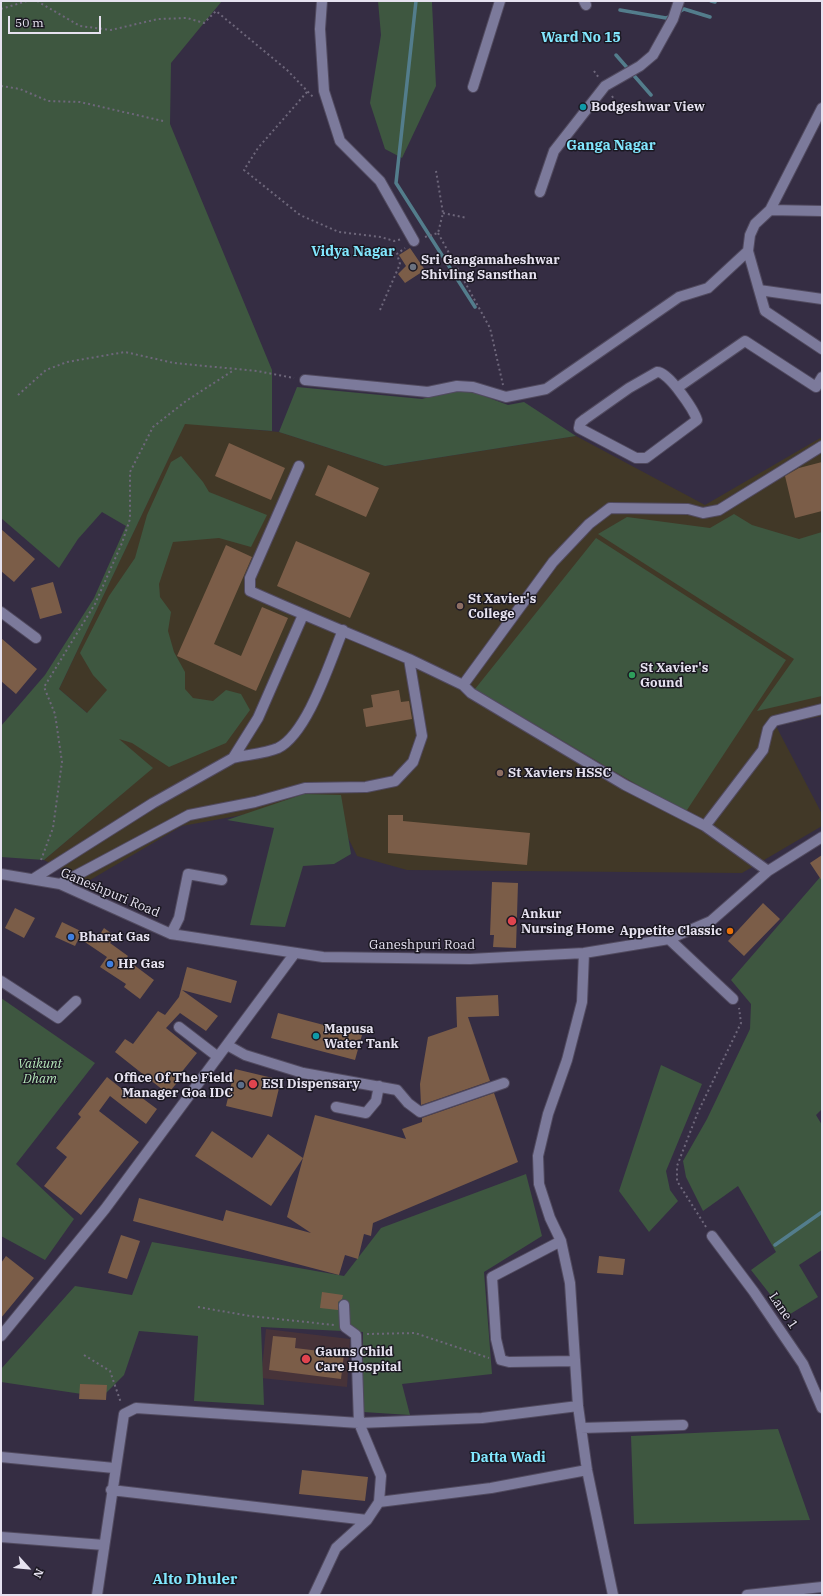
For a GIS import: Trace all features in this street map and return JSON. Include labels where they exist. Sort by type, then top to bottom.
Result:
[{"type":"street","points":[[322,1],[320,29],[324,91],[340,141],[380,181],[413,239]]},
{"type":"street","points":[[473,87],[500,1]]},
{"type":"street","points":[[540,192],[554,151],[605,86],[640,66],[653,55],[673,19],[679,1]]},
{"type":"street","points":[[822,109],[770,210],[755,224],[750,236],[748,251],[765,311],[822,349]]},
{"type":"street","points":[[770,210],[822,211]]},
{"type":"street","points":[[305,380],[428,392],[457,386],[474,387],[506,396],[546,389],[679,298],[708,288],[748,251]]},
{"type":"street","points":[[759,290],[822,299]]},
{"type":"street","points":[[677,388],[745,341],[816,386],[822,378]]},
{"type":"street","points":[[657,372],[666,374],[677,388],[697,420],[646,458],[636,458],[579,428],[580,423],[585,418],[629,388],[657,372]]},
{"type":"street","points":[[463,685],[553,562],[589,524],[610,508],[688,510],[703,513],[719,510],[822,446]]},
{"type":"street","points":[[300,466],[250,578],[250,591],[303,615],[343,630],[463,685],[471,693],[625,785],[705,826],[768,871]]},
{"type":"street","points":[[1,612],[36,638]]},
{"type":"street","points":[[233,758],[258,718],[303,615]]},
{"type":"street","points":[[33,879],[153,804],[233,758],[278,748],[294,736],[306,717],[343,630]]},
{"type":"street","points":[[60,884],[189,815],[256,802],[305,788],[366,787],[395,780],[413,762],[422,736],[409,660]]},
{"type":"street","points":[[705,826],[763,750],[768,729],[774,720],[822,709]]},
{"type":"street","name":"Ganeshpuri Road","points":[[1,874],[60,884],[171,934],[323,957],[470,959],[584,953],[670,939],[711,921],[768,871],[822,837]]},
{"type":"street","points":[[171,934],[179,918],[188,874],[222,880]]},
{"type":"street","points":[[670,939],[733,999]]},
{"type":"street","points":[[1,1336],[105,1209],[218,1057],[228,1046],[295,953]]},
{"type":"street","points":[[584,953],[582,1002],[568,1060],[548,1114],[538,1156],[539,1184],[550,1218],[561,1241],[570,1283],[578,1406],[581,1428],[587,1470],[613,1595]]},
{"type":"street","points":[[1,981],[58,1018],[76,1001]]},
{"type":"street","points":[[179,1027],[218,1057]]},
{"type":"street","points":[[228,1046],[245,1055],[303,1073],[397,1090],[408,1103],[420,1112],[504,1083]]},
{"type":"street","points":[[336,1107],[366,1113],[376,1101],[379,1086]]},
{"type":"street","name":"Lane 1","points":[[712,1236],[754,1292],[804,1364],[822,1408]]},
{"type":"street","points":[[561,1241],[492,1277],[499,1358],[509,1362],[575,1361]]},
{"type":"street","points":[[314,1595],[336,1548],[367,1520],[379,1502],[381,1476],[359,1423],[356,1335],[345,1327],[344,1305]]},
{"type":"street","points":[[97,1595],[114,1468],[124,1414],[136,1408],[359,1423],[482,1418],[578,1406]]},
{"type":"street","points":[[581,1428],[683,1425]]},
{"type":"street","points":[[1,1457],[114,1468]]},
{"type":"street","points":[[379,1502],[491,1488],[587,1470]]},
{"type":"street","points":[[111,1490],[367,1520]]},
{"type":"street","points":[[1,1537],[104,1545]]},
{"type":"street","points":[[747,1595],[822,1587]]},
{"type":"path","points":[[1,9],[27,1]]},
{"type":"path","points":[[37,1],[80,26],[111,30],[158,19],[187,18],[204,23],[216,11],[287,70],[318,102]]},
{"type":"path","points":[[1,86],[20,89],[48,101],[80,102],[163,121]]},
{"type":"path","points":[[308,92],[258,148],[244,170],[300,215],[339,232],[381,237],[394,241],[413,239],[438,233]]},
{"type":"path","points":[[436,172],[443,212],[438,233],[490,328],[506,396]]},
{"type":"path","points":[[443,212],[467,218]]},
{"type":"path","points":[[380,310],[400,264],[397,254],[413,239]]},
{"type":"path","points":[[18,395],[46,370],[67,362],[125,352],[174,363],[234,370],[257,370],[305,380]]},
{"type":"path","points":[[38,867],[52,828],[62,762],[55,714],[44,687],[95,604],[122,543],[130,519],[130,472],[153,427],[186,401],[234,370]]},
{"type":"path","points":[[712,1236],[696,1215],[677,1181],[677,1166],[698,1112],[741,1023],[740,1009],[733,999]]},
{"type":"path","points":[[198,1307],[250,1316],[345,1327]]},
{"type":"path","points":[[356,1335],[376,1332],[416,1333],[485,1358],[499,1358]]},
{"type":"path","points":[[84,1355],[110,1371],[120,1396],[124,1414]]},
{"type":"shaded area","name":"St Xavier's College","points":[[185,423],[279,432],[385,466],[576,436],[705,505],[822,437],[822,716],[776,726],[822,814],[822,826],[742,873],[407,870],[357,856],[329,799],[182,826],[85,883],[44,860],[152,768],[59,689]]},
{"type":"shaded area","name":"Gauns Child Care Hospital","points":[[266,1329],[350,1339],[347,1387],[261,1378]]},
{"type":"green space","points":[[1,1],[222,1],[171,63],[170,124],[272,370],[272,431],[185,424],[59,689],[87,713],[107,690],[93,675],[80,653],[109,596],[135,558],[147,515],[171,462],[181,456],[203,482],[209,492],[267,515],[251,547],[219,538],[173,542],[159,584],[160,597],[171,612],[168,631],[174,652],[185,672],[185,689],[193,698],[213,701],[226,690],[241,694],[250,710],[226,743],[169,767],[132,743],[119,739],[153,768],[44,860],[1,857],[1,726],[45,675],[94,598],[126,526],[102,512],[78,539],[59,568],[1,518]]},
{"type":"green space","points":[[378,1],[432,1],[436,86],[402,158],[385,149],[370,103],[381,35]]},
{"type":"green space","points":[[297,387],[422,399],[450,391],[473,392],[508,405],[524,402],[576,436],[385,466],[279,432]]},
{"type":"green space","points":[[734,514],[752,525],[799,539],[822,532],[822,696],[757,711],[794,659],[598,534],[627,517],[710,528]]},
{"type":"green space","name":"St Xavier's Gound","points":[[596,538],[786,660],[685,813],[475,689]]},
{"type":"green space","points":[[304,794],[341,795],[351,854],[334,864],[303,866],[285,927],[250,925],[274,828],[227,820]]},
{"type":"green space","points":[[822,875],[822,1109],[816,1115],[822,1125],[822,1250],[799,1265],[818,1297],[787,1316],[751,1270],[776,1252],[738,1186],[703,1211],[686,1177],[683,1161],[707,1119],[750,1029],[751,1004],[731,980]]},
{"type":"green space","name":"Vaikunt Dham","points":[[1,998],[95,1063],[16,1164],[74,1219],[45,1260],[1,1236]]},
{"type":"green space","points":[[661,1065],[702,1084],[666,1171],[670,1190],[678,1201],[649,1232],[619,1191]]},
{"type":"green space","points":[[526,1174],[542,1236],[484,1272],[492,1374],[402,1384],[410,1415],[363,1412],[363,1332],[261,1327],[264,1405],[194,1401],[198,1336],[139,1331],[124,1375],[102,1397],[1,1382],[1,1369],[75,1286],[132,1295],[152,1242],[344,1276],[381,1228]]},
{"type":"green space","points":[[778,1429],[810,1520],[634,1524],[631,1436]]},
{"type":"building","name":"Sri Gangamaheshwar Shivling Sansthan","points":[[410,248],[425,270],[405,283],[398,274],[406,266],[399,255]]},
{"type":"building","points":[[229,443],[285,468],[271,500],[215,476]]},
{"type":"building","points":[[822,462],[822,511],[795,518],[785,476],[799,468]]},
{"type":"building","points":[[328,465],[379,488],[366,517],[315,495]]},
{"type":"building","points":[[1,529],[35,559],[14,582],[1,571]]},
{"type":"building","points":[[296,541],[370,573],[350,618],[277,586]]},
{"type":"building","points":[[226,545],[252,557],[214,644],[241,656],[262,607],[288,618],[256,691],[177,656]]},
{"type":"building","points":[[53,582],[62,613],[40,619],[31,588]]},
{"type":"building","points":[[1,638],[37,669],[16,694],[1,681]]},
{"type":"building","points":[[399,690],[401,702],[409,701],[412,719],[366,727],[363,709],[373,707],[371,695]]},
{"type":"building","points":[[388,815],[403,815],[403,821],[530,833],[527,865],[388,853]]},
{"type":"building","points":[[822,855],[822,881],[810,863]]},
{"type":"building","points":[[492,882],[518,883],[516,948],[493,947],[494,935],[490,935]]},
{"type":"building","points":[[763,903],[780,919],[744,956],[728,941]]},
{"type":"building","points":[[15,908],[35,918],[24,938],[5,928]]},
{"type":"building","points":[[62,922],[97,939],[104,928],[115,936],[110,943],[128,956],[126,959],[154,980],[140,999],[124,987],[126,984],[100,967],[107,957],[79,938],[75,946],[55,937]]},
{"type":"building","points":[[187,967],[237,981],[231,1003],[182,990],[218,1016],[206,1031],[180,1013],[166,1028],[197,1053],[176,1079],[179,1080],[168,1094],[115,1052],[125,1039],[133,1044],[158,1011],[165,1015],[179,997]]},
{"type":"building","points":[[498,995],[499,1016],[468,1017],[490,1081],[421,1105],[420,1084],[428,1037],[457,1027],[456,997]]},
{"type":"building","name":"Mapusa Water Tank","points":[[278,1013],[362,1035],[355,1060],[271,1038]]},
{"type":"building","points":[[235,1069],[281,1080],[272,1117],[226,1106]]},
{"type":"building","points":[[107,1077],[127,1093],[130,1089],[157,1109],[146,1124],[110,1096],[99,1111],[139,1142],[81,1215],[44,1186],[67,1157],[56,1148],[81,1117],[78,1114]]},
{"type":"building","points":[[494,1093],[518,1162],[373,1223],[371,1236],[364,1234],[358,1259],[345,1255],[339,1275],[133,1221],[139,1198],[223,1221],[226,1210],[311,1233],[287,1217],[315,1115],[406,1139],[402,1129],[422,1122],[422,1118]]},
{"type":"building","points":[[212,1131],[252,1158],[268,1134],[303,1158],[271,1206],[195,1156]]},
{"type":"building","points":[[121,1235],[140,1241],[127,1279],[108,1273]]},
{"type":"building","points":[[6,1256],[34,1278],[1,1318],[1,1263]]},
{"type":"building","points":[[599,1256],[625,1259],[623,1275],[597,1273]]},
{"type":"building","points":[[322,1292],[343,1295],[342,1299],[338,1302],[338,1310],[320,1308]]},
{"type":"building","points":[[273,1336],[296,1338],[295,1348],[344,1354],[341,1379],[269,1370]]},
{"type":"building","points":[[80,1384],[107,1385],[106,1400],[79,1399]]},
{"type":"building","points":[[302,1470],[368,1477],[365,1501],[299,1494]]},
{"type":"waterway","points":[[416,1],[396,183],[475,307]]},
{"type":"waterway","points":[[711,1],[715,2]]},
{"type":"waterway","points":[[677,13],[684,9],[710,17]]},
{"type":"waterway","points":[[620,10],[666,18],[672,16]]},
{"type":"waterway","points":[[616,55],[651,95]]},
{"type":"waterway","points":[[775,1245],[822,1212]]},
{"type":"place","name":"Bodgeshwar View","points":[[583,107]]},
{"type":"place","name":"Sri Gangamaheshwar Shivling Sansthan","points":[[413,267]]},
{"type":"place","name":"St Xavier's College","points":[[460,606]]},
{"type":"place","name":"St Xavier's Gound","points":[[632,675]]},
{"type":"place","name":"St Xaviers HSSC","points":[[500,773]]},
{"type":"place","name":"Ankur Nursing Home","points":[[512,921]]},
{"type":"place","name":"Appetite Classic","points":[[730,931]]},
{"type":"place","name":"Bharat Gas","points":[[71,937]]},
{"type":"place","name":"HP Gas","points":[[110,964]]},
{"type":"place","name":"Mapusa Water Tank","points":[[316,1036]]},
{"type":"place","name":"ESI Dispensary","points":[[253,1084]]},
{"type":"place","name":"Office Of The Field Manager Goa IDC","points":[[241,1085]]},
{"type":"place","name":"Gauns Child Care Hospital","points":[[306,1359]]},
{"type":"district","name":"Ward No 15","points":[[581,38]]},
{"type":"district","name":"Ganga Nagar","points":[[611,146]]},
{"type":"district","name":"Vidya Nagar","points":[[353,252]]},
{"type":"district","name":"Datta Wadi","points":[[508,1458]]},
{"type":"district","name":"Alto Dhuler","points":[[195,1580]]}]
